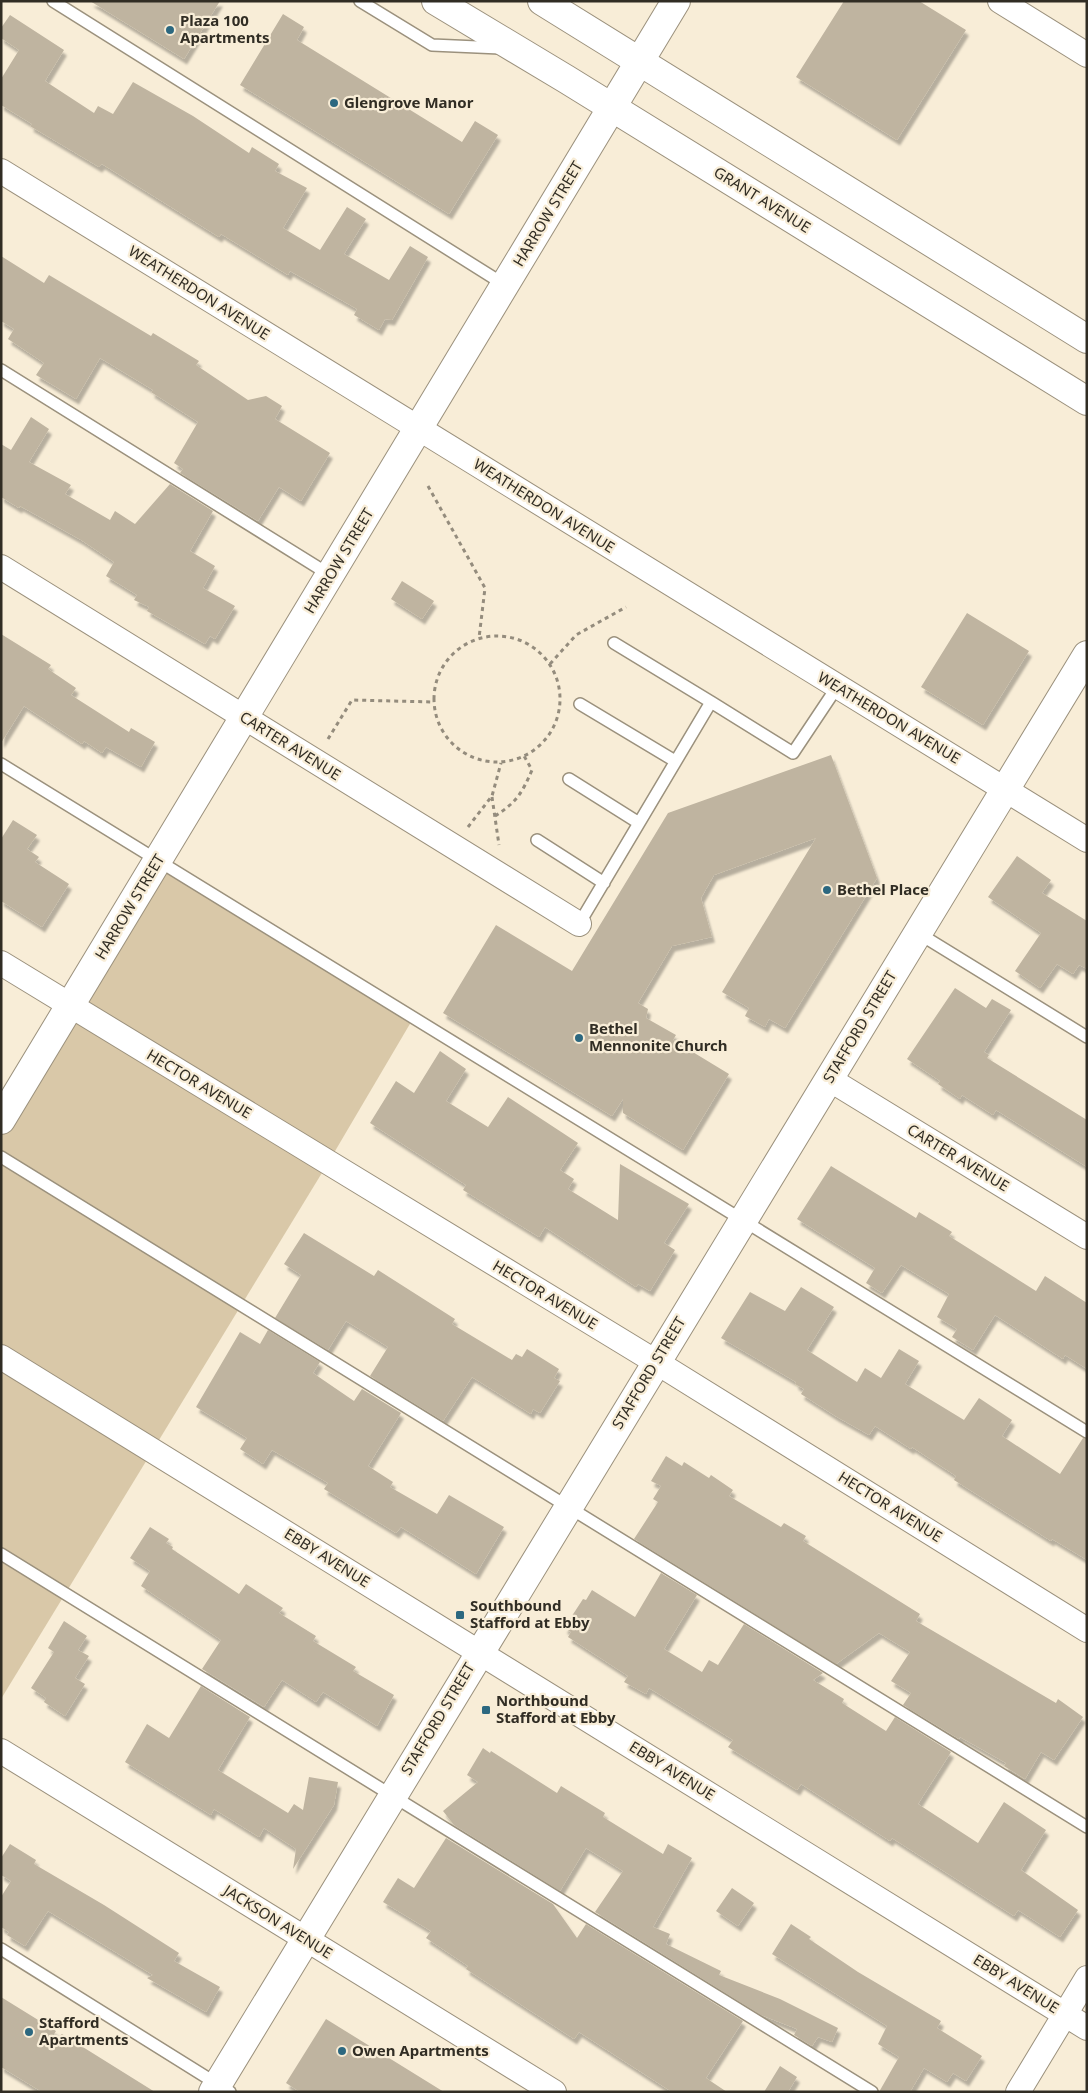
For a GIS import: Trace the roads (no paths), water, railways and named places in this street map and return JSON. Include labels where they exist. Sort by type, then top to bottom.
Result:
[{"type":"street","name":"GRANT AVENUE","points":[[436,1],[1087,401]]},
{"type":"street","name":"HARROW STREET","points":[[1,1120],[676,1]]},
{"type":"street","points":[[1000,1],[1087,55]]},
{"type":"street","points":[[544,2],[1087,339]]},
{"type":"street","name":"WEATHERDON AVENUE","points":[[1,171],[1087,840]]},
{"type":"street","name":"CARTER AVENUE","points":[[1,567],[579,924]]},
{"type":"street","name":"STAFFORD STREET","points":[[220,2089],[304,1939],[1087,655]]},
{"type":"street","name":"HECTOR AVENUE","points":[[1,963],[656,1362],[1087,1630]]},
{"type":"street","name":"CARTER AVENUE","points":[[828,1079],[1087,1237]]},
{"type":"street","name":"EBBY AVENUE","points":[[1,1357],[1087,2028]]},
{"type":"street","name":"JACKSON AVENUE","points":[[1,1751],[554,2092]]},
{"type":"street","points":[[1018,2092],[1087,1978]]},
{"type":"lane","points":[[54,1],[506,285]]},
{"type":"lane","points":[[360,1],[432,45],[514,49]]},
{"type":"lane","points":[[1,370],[330,575]]},
{"type":"lane","points":[[614,643],[793,753],[837,687]]},
{"type":"lane","points":[[579,924],[712,702]]},
{"type":"lane","points":[[580,704],[675,761]]},
{"type":"lane","points":[[1,764],[1087,1432]]},
{"type":"lane","points":[[569,779],[640,823]]},
{"type":"lane","points":[[537,840],[604,883]]},
{"type":"lane","points":[[918,932],[1087,1036]]},
{"type":"lane","points":[[1,1157],[567,1508],[1087,1827]]},
{"type":"lane","points":[[1,1554],[872,2092]]},
{"type":"lane","points":[[1,1949],[220,2089]]},
{"type":"place","name":"Plaza 100 Apartments","points":[[170,30]]},
{"type":"place","name":"Glengrove Manor","points":[[334,103]]},
{"type":"place","name":"Bethel Place","points":[[827,890]]},
{"type":"place","name":"Bethel Mennonite Church","points":[[579,1038]]},
{"type":"place","name":"Southbound Stafford at Ebby","points":[[460,1615]]},
{"type":"place","name":"Northbound Stafford at Ebby","points":[[486,1710]]},
{"type":"place","name":"Stafford Apartments","points":[[29,2032]]},
{"type":"place","name":"Owen Apartments","points":[[342,2051]]}]
